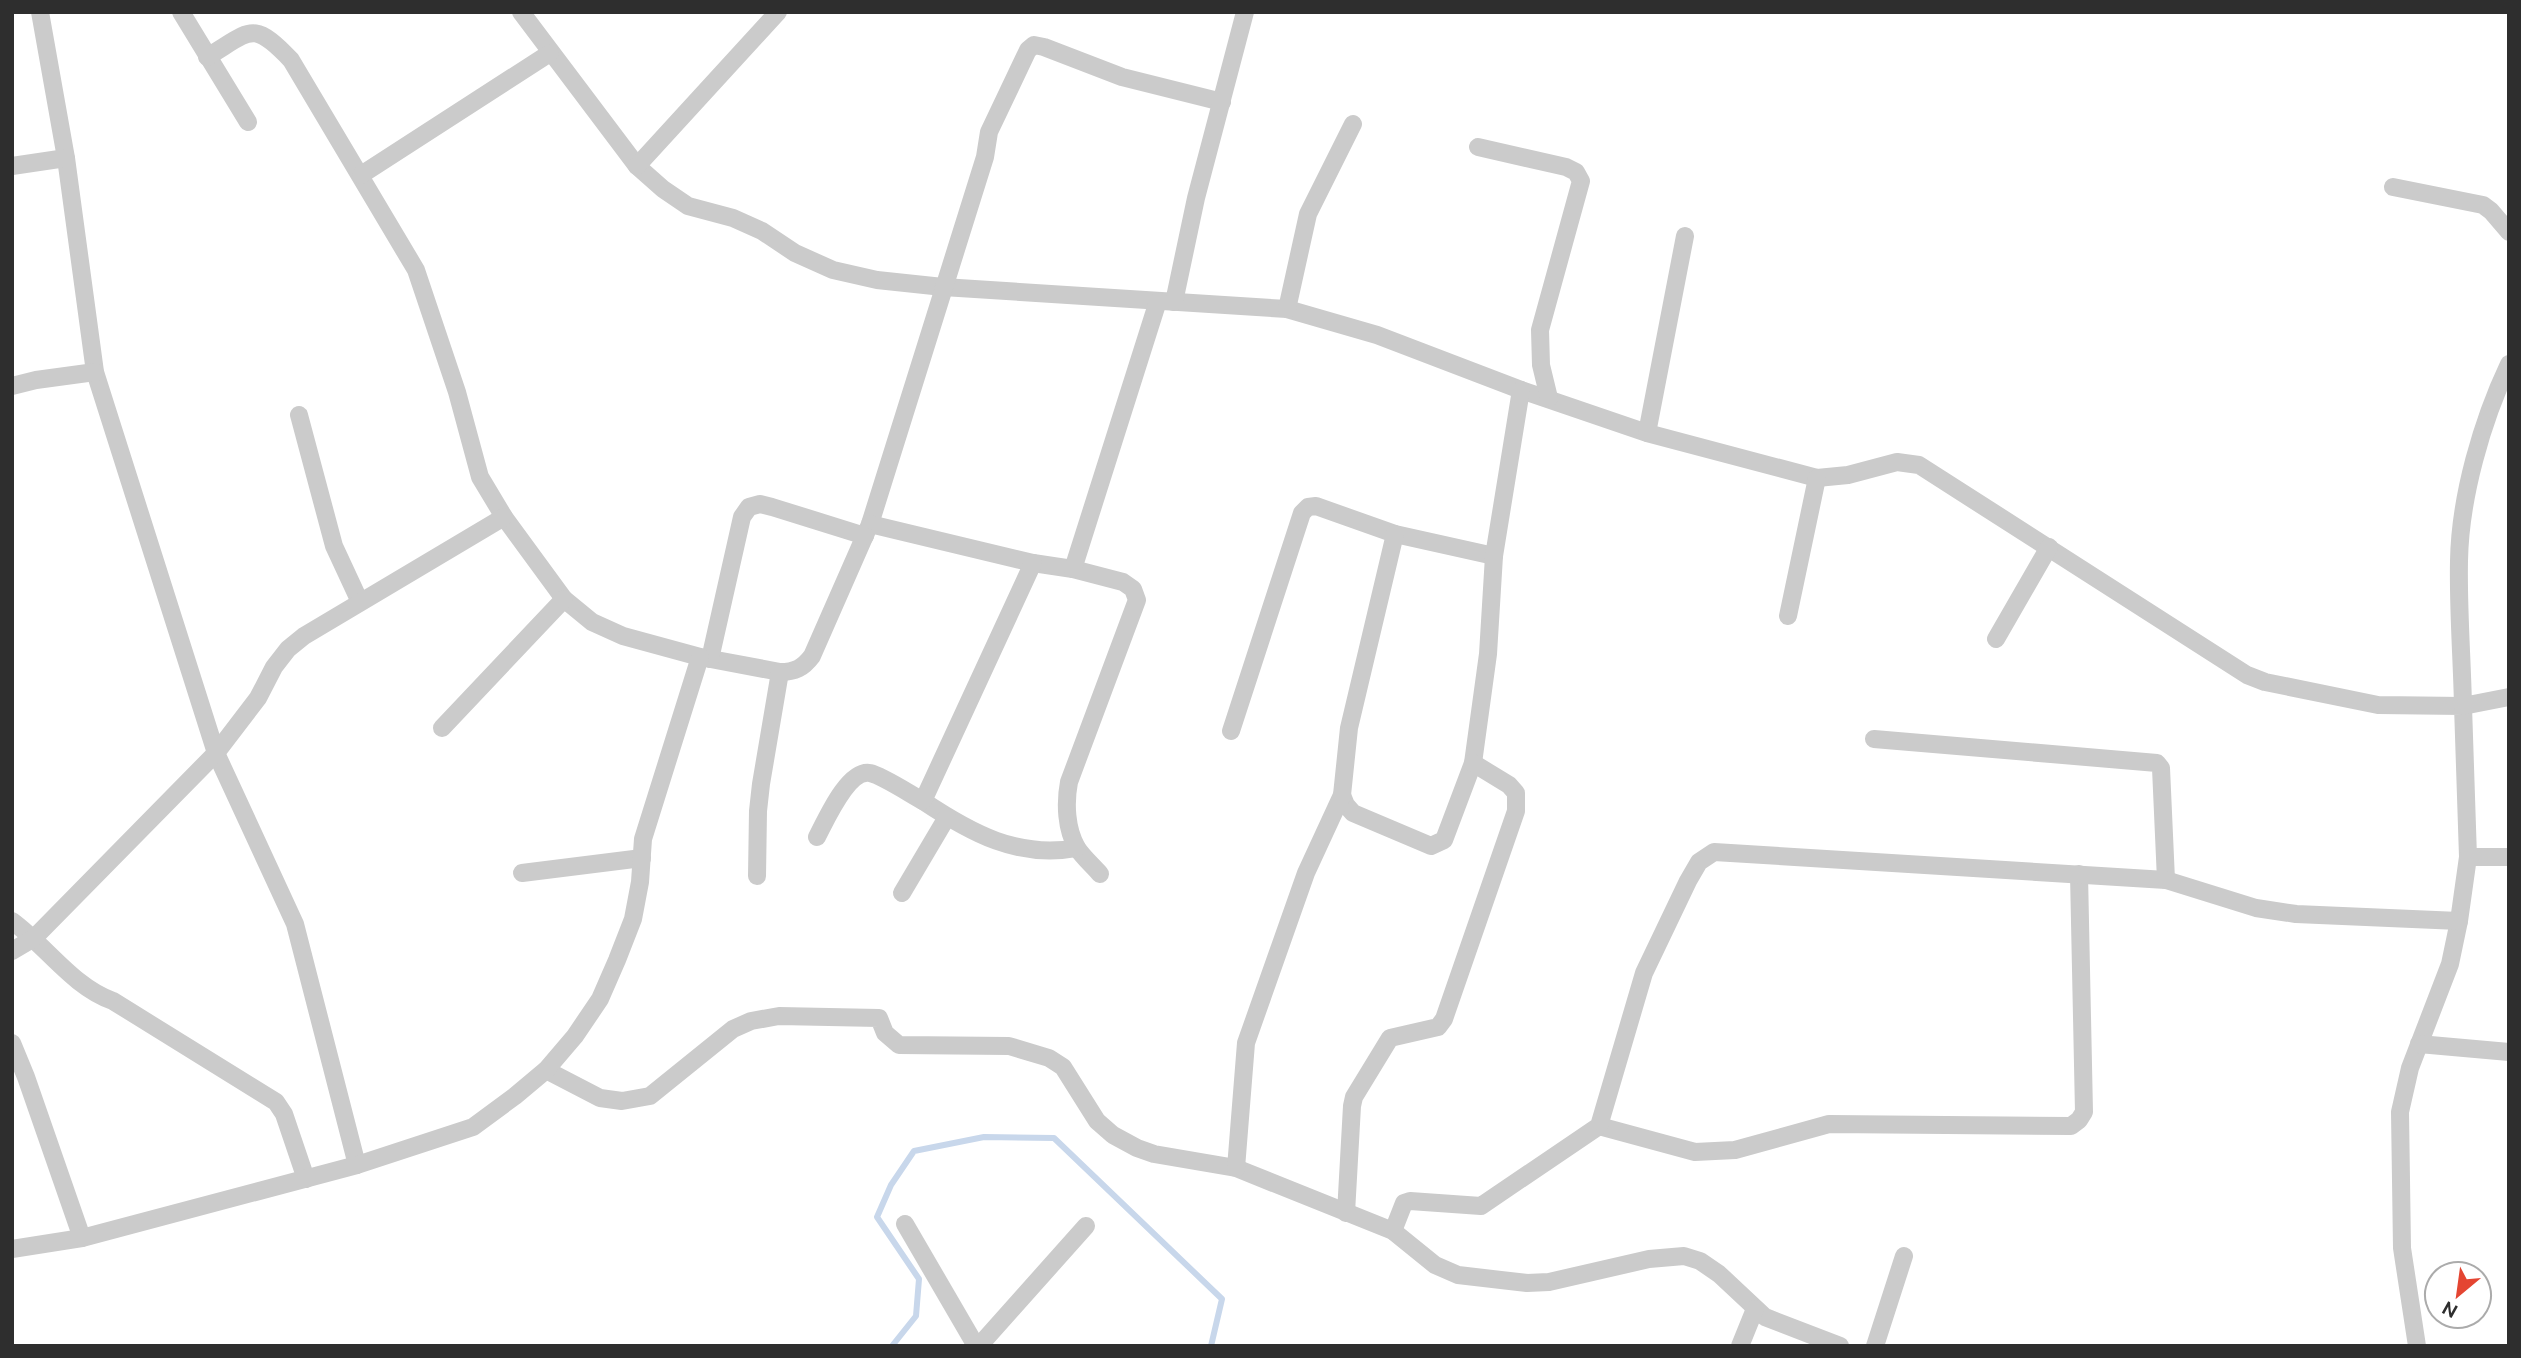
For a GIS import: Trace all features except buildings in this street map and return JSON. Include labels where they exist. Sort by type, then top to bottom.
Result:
[{"type":"street","points":[[40,12],[65,158],[94,372],[216,753],[295,924],[357,1165]]},
{"type":"street","points":[[181,12],[248,122]]},
{"type":"street","points":[[637,166],[778,12]]},
{"type":"street","points":[[1073,569],[1166,301],[1245,12]]},
{"type":"street","points":[[528,14],[550,53],[637,166],[688,206],[752,226],[795,253],[833,270],[877,281],[943,287],[1287,309],[1377,335],[1521,390],[1647,433],[1817,478],[1848,475],[1897,463],[1919,465],[2247,675],[2265,682],[2378,705],[2463,706],[2509,698]]},
{"type":"street","points":[[207,57],[249,32],[261,33],[290,60],[416,270],[457,392],[480,477],[504,517],[564,599],[592,622],[623,636],[705,658],[780,672],[792,672],[804,666],[811,656],[867,530],[985,157],[989,132],[1028,50],[1034,45],[1122,78],[1222,102]]},
{"type":"street","points":[[361,175],[550,53]]},
{"type":"street","points":[[1287,309],[1308,214],[1353,124]]},
{"type":"street","points":[[1478,147],[1566,167],[1576,172],[1581,181],[1540,330],[1541,365],[1549,398]]},
{"type":"street","points":[[12,166],[65,158]]},
{"type":"street","points":[[2393,187],[2483,205],[2509,232]]},
{"type":"street","points":[[1647,433],[1685,236]]},
{"type":"street","points":[[2417,1346],[2402,1248],[2400,1112],[2410,1068],[2451,964],[2459,921],[2468,857],[2459,559],[2463,524],[2480,441],[2492,400],[2509,364]]},
{"type":"street","points":[[12,386],[94,372]]},
{"type":"street","points":[[1342,795],[1353,813],[1431,846],[1444,840],[1473,763],[1488,654],[1493,556],[1521,390]]},
{"type":"street","points":[[299,415],[334,546],[360,602]]},
{"type":"street","points":[[1788,617],[1817,478]]},
{"type":"street","points":[[12,1249],[82,1238],[306,1179],[473,1127],[546,1070],[600,999],[633,919],[643,839],[705,658],[742,517],[749,507],[760,504],[867,530],[1073,569],[1123,582],[1133,589],[1137,600],[1069,782],[1066,800],[1066,813],[1077,848],[1100,874]]},
{"type":"street","points":[[1231,731],[1303,513],[1308,507],[1316,506],[1395,534],[1493,556]]},
{"type":"street","points":[[12,951],[34,938],[216,753],[258,698],[274,667],[288,649],[304,636],[504,517]]},
{"type":"street","points":[[1236,1168],[1246,1043],[1306,873],[1342,795],[1349,728],[1395,534]]},
{"type":"street","points":[[1996,639],[2049,547]]},
{"type":"street","points":[[923,801],[1033,563]]},
{"type":"street","points":[[442,728],[564,599]]},
{"type":"street","points":[[757,876],[759,798],[780,672]]},
{"type":"street","points":[[1874,739],[2157,763],[2161,768],[2166,880]]},
{"type":"street","points":[[1346,1213],[1354,1097],[1390,1038],[1438,1027],[1444,1019],[1516,811],[1516,793],[1509,785],[1473,763]]},
{"type":"street","points":[[817,837],[849,782],[858,774],[870,773],[993,842],[1025,850],[1061,851],[1077,848]]},
{"type":"street","points":[[902,893],[947,817]]},
{"type":"street","points":[[1393,1231],[1404,1203],[1410,1201],[1481,1206],[1599,1126],[1644,974],[1688,881],[1699,862],[1714,852],[2166,880],[2256,908],[2296,914],[2459,921]]},
{"type":"street","points":[[2468,857],[2509,857]]},
{"type":"street","points":[[522,873],[642,858]]},
{"type":"street","points":[[1599,1126],[1695,1152],[1735,1150],[1829,1124],[2071,1126],[2084,1112],[2079,874]]},
{"type":"street","points":[[12,921],[95,994],[113,1000],[276,1102],[284,1114],[306,1179]]},
{"type":"street","points":[[546,1070],[600,1098],[622,1101],[650,1096],[733,1029],[751,1021],[779,1016],[879,1018],[886,1033],[899,1045],[1009,1046],[1048,1058],[1063,1067],[1097,1121],[1113,1135],[1154,1154],[1236,1168],[1393,1231],[1435,1265],[1458,1275],[1527,1283],[1549,1282],[1649,1259],[1684,1256],[1700,1261],[1719,1274],[1765,1317],[1801,1338],[1840,1346]]},
{"type":"street","points":[[12,1043],[82,1238]]},
{"type":"street","points":[[2419,1044],[2509,1052]]},
{"type":"street","points":[[905,1224],[978,1346],[1086,1226]]},
{"type":"street","points":[[1875,1346],[1904,1256]]},
{"type":"street","points":[[1740,1346],[1755,1309]]},
{"type":"waterway","points":[[892,1346],[916,1316],[919,1279],[877,1217],[891,1185],[914,1151],[984,1137],[1054,1138],[1222,1299],[1211,1346]]}]
